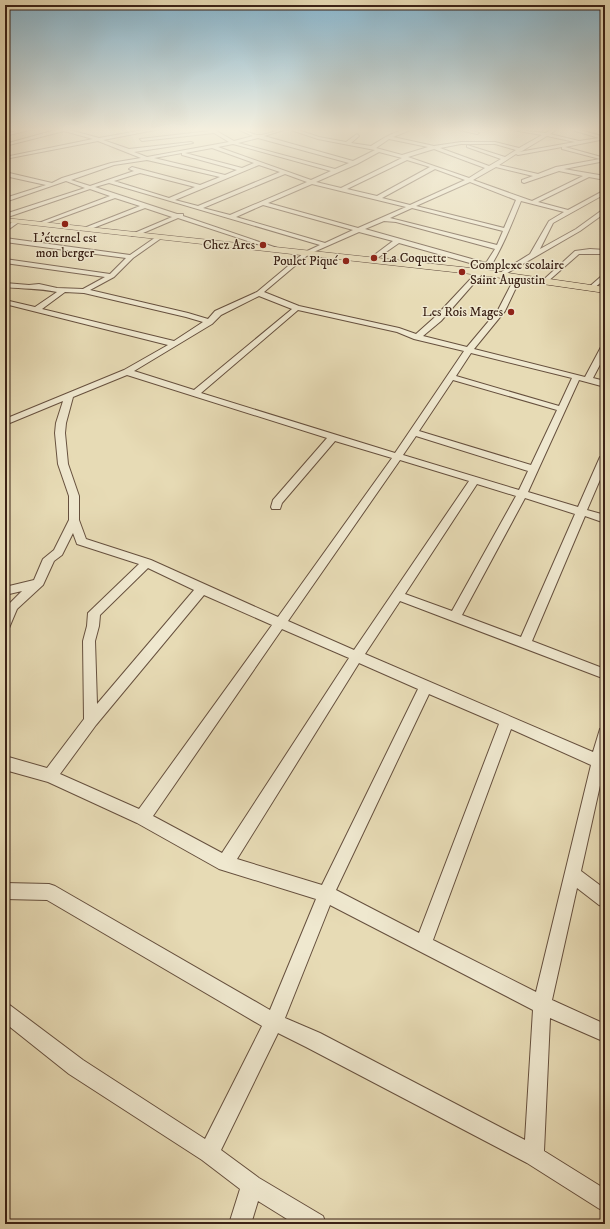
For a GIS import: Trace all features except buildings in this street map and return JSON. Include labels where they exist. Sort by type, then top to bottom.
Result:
[{"type":"main road","points":[[5,220],[158,238],[481,272],[605,290]]},
{"type":"street","points":[[5,200],[44,186]]},
{"type":"street","points":[[84,186],[284,251]]},
{"type":"street","points":[[5,216],[94,186]]},
{"type":"street","points":[[123,186],[326,244]]},
{"type":"street","points":[[134,235],[250,186]]},
{"type":"street","points":[[231,217],[302,186]]},
{"type":"street","points":[[331,186],[379,197],[506,230]]},
{"type":"street","points":[[343,189],[348,186]]},
{"type":"street","points":[[379,197],[400,186]]},
{"type":"street","points":[[5,422],[127,372],[209,322],[218,313],[259,293],[307,253],[382,218],[456,186]]},
{"type":"street","points":[[483,186],[532,203],[569,212]]},
{"type":"street","points":[[532,203],[567,186]]},
{"type":"street","points":[[169,200],[201,187]]},
{"type":"street","points":[[533,255],[551,222],[605,192]]},
{"type":"street","points":[[5,193],[17,196]]},
{"type":"street","points":[[39,224],[114,196]]},
{"type":"street","points":[[417,337],[438,319],[481,272],[489,266],[499,248],[519,199]]},
{"type":"street","points":[[588,201],[605,205]]},
{"type":"street","points":[[263,203],[489,266]]},
{"type":"street","points":[[86,229],[144,206]]},
{"type":"street","points":[[500,275],[578,230],[605,210]]},
{"type":"street","points":[[382,218],[396,220],[499,248]]},
{"type":"street","points":[[5,230],[16,222]]},
{"type":"street","points":[[84,291],[112,276],[131,257],[158,238]]},
{"type":"street","points":[[5,240],[131,257]]},
{"type":"street","points":[[371,260],[398,241]]},
{"type":"street","points":[[593,251],[605,244]]},
{"type":"street","points":[[544,282],[577,252],[605,252]]},
{"type":"street","points":[[5,261],[112,276]]},
{"type":"street","points":[[591,288],[605,275]]},
{"type":"street","points":[[142,818],[398,456],[469,350],[501,311],[518,277]]},
{"type":"street","points":[[5,284],[84,291],[188,315],[209,322]]},
{"type":"street","points":[[36,310],[64,290]]},
{"type":"street","points":[[259,293],[297,308],[399,330],[417,337],[605,384]]},
{"type":"street","points":[[5,302],[175,344]]},
{"type":"street","points":[[196,393],[297,308]]},
{"type":"street","points":[[588,379],[605,346]]},
{"type":"street","points":[[127,372],[333,437],[605,519]]},
{"type":"street","points":[[455,617],[522,494],[576,376]]},
{"type":"street","points":[[450,377],[561,409]]},
{"type":"street","points":[[69,396],[60,423],[62,464],[74,496],[74,520],[82,541]]},
{"type":"street","points":[[414,432],[533,469]]},
{"type":"street","points":[[276,507],[277,502],[333,437]]},
{"type":"street","points":[[525,644],[605,457]]},
{"type":"street","points":[[225,863],[357,656],[475,480]]},
{"type":"street","points":[[58,552],[74,520]]},
{"type":"street","points":[[5,625],[12,607],[39,582],[49,559],[68,543],[82,541],[148,563],[202,589],[507,721],[602,764]]},
{"type":"street","points":[[91,722],[89,641],[93,626],[94,613],[148,563]]},
{"type":"street","points":[[5,591],[39,582]]},
{"type":"street","points":[[50,776],[91,722],[202,589]]},
{"type":"street","points":[[398,596],[605,674]]},
{"type":"street","points":[[209,1153],[274,1022],[326,894],[426,686]]},
{"type":"street","points":[[423,944],[507,721]]},
{"type":"street","points":[[534,1156],[542,1005],[572,874],[602,764],[605,733]]},
{"type":"street","points":[[5,762],[50,776],[142,818],[225,863],[326,894],[542,1005],[605,1033]]},
{"type":"street","points":[[572,874],[605,899]]},
{"type":"street","points":[[5,891],[49,892],[274,1022],[313,1040],[534,1156],[605,1201]]},
{"type":"street","points":[[5,1012],[76,1067],[209,1153],[252,1185],[315,1224]]},
{"type":"street","points":[[240,1224],[252,1185]]},
{"type":"place","name":"L'éternel est mon berger","points":[[65,224]]},
{"type":"place","name":"Chez Ares","points":[[263,245]]},
{"type":"place","name":"La Coquette","points":[[374,258]]},
{"type":"place","name":"Poulet Piqué","points":[[346,261]]},
{"type":"place","name":"Complexe scolaire Saint Augustin","points":[[462,272]]},
{"type":"place","name":"Les Rois Mages","points":[[511,312]]}]
